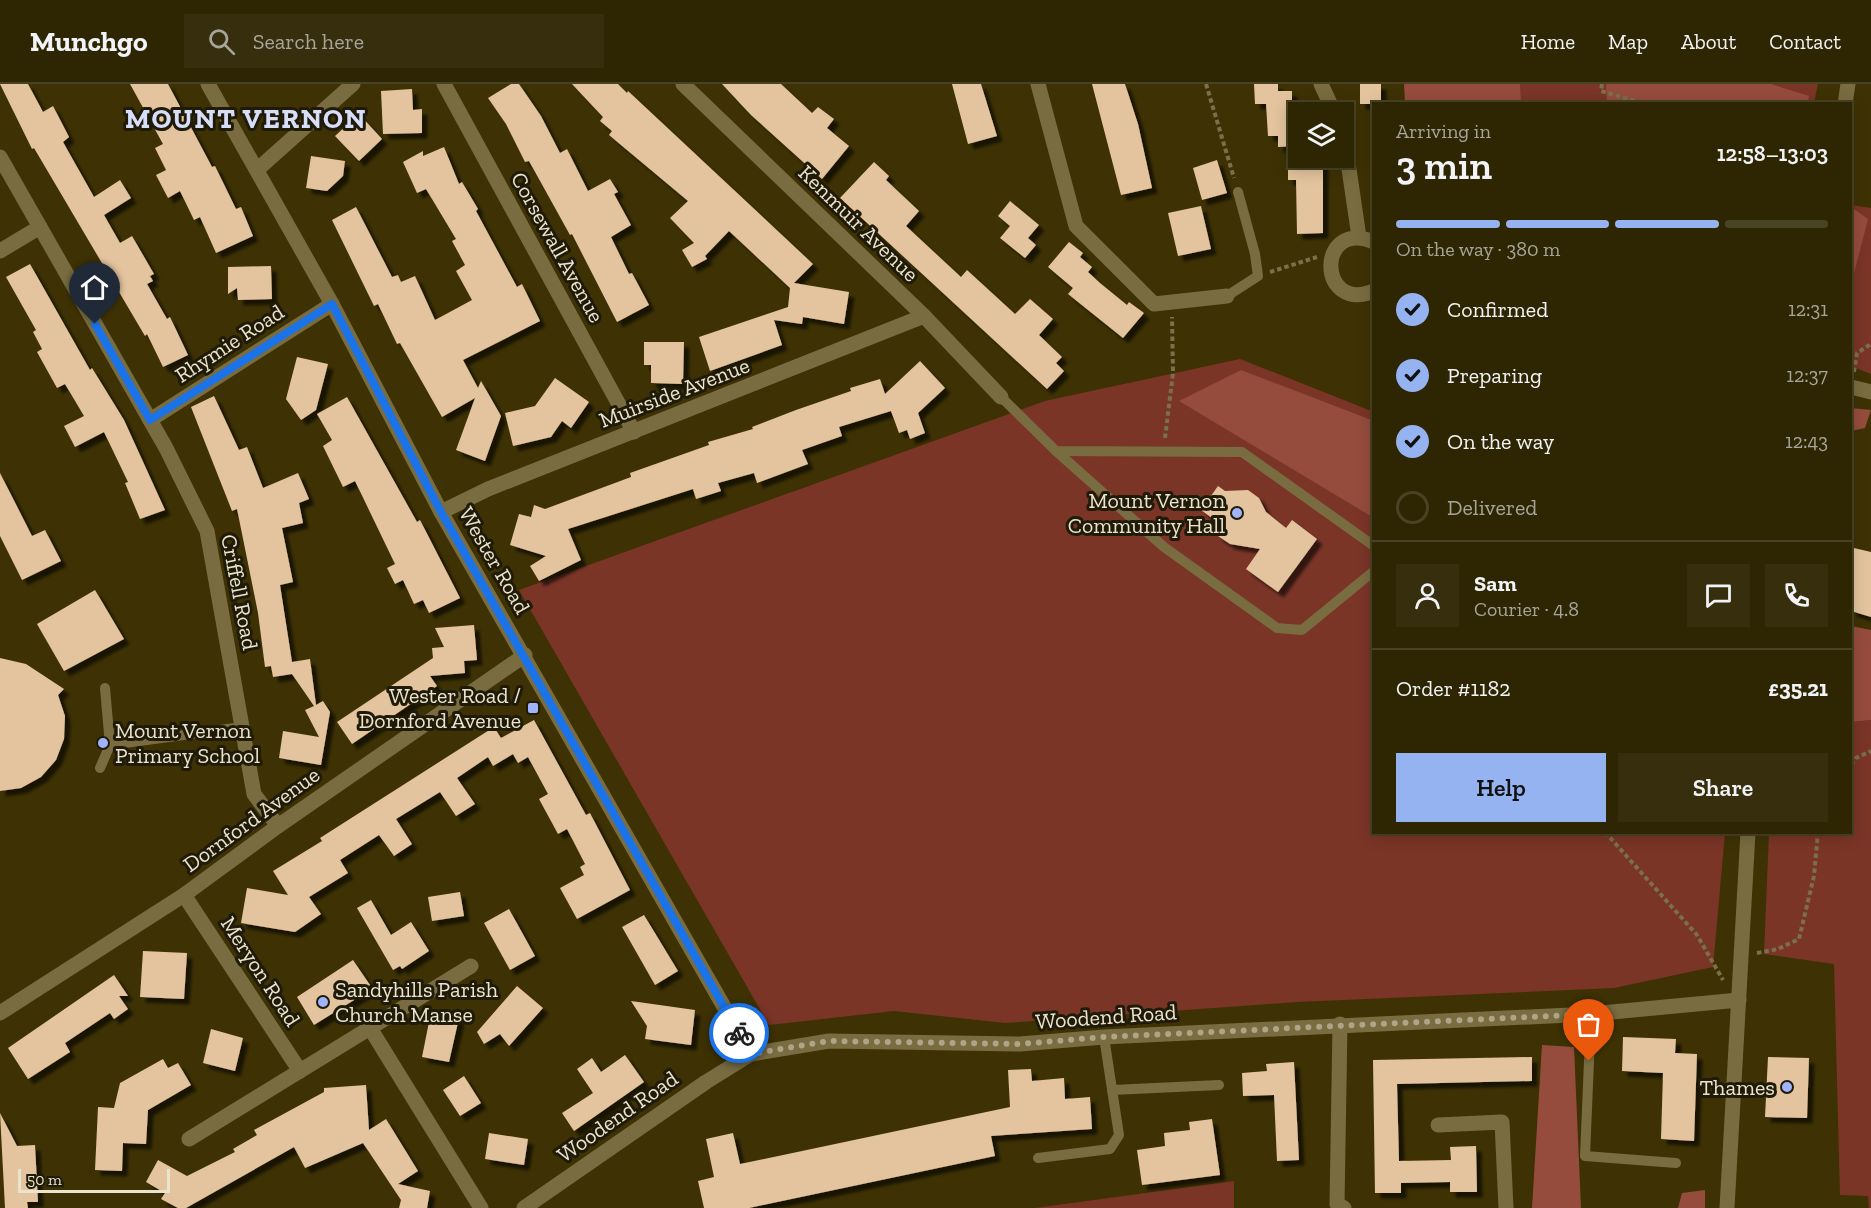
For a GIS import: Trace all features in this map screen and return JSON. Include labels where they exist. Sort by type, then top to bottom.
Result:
[{"type":"street","name":"Wester Road","points":[[208,84],[332,304],[441,512],[525,655],[751,1054]]},
{"type":"street","points":[[257,170],[353,84]]},
{"type":"street","name":"Corsewall Avenue","points":[[444,84],[633,432]]},
{"type":"street","name":"Kenmuir Avenue","points":[[682,84],[924,316],[1001,398]]},
{"type":"street","points":[[1038,84],[1076,226],[1154,304],[1227,296]]},
{"type":"street","points":[[1321,84],[1329,102]]},
{"type":"street","points":[[1845,102],[1848,84]]},
{"type":"street","name":"Criffell Road","points":[[0,158],[150,420],[207,531],[254,794],[278,826]]},
{"type":"street","points":[[1351,168],[1367,239],[1342,242],[1332,253],[1329,271],[1340,289],[1351,295],[1365,295],[1372,292]]},
{"type":"street","points":[[0,251],[40,227]]},
{"type":"street","name":"Rhymie Road","points":[[150,420],[332,304]]},
{"type":"street","name":"Muirside Avenue","points":[[441,512],[488,489],[924,316]]},
{"type":"street","points":[[1852,387],[1871,392]]},
{"type":"street","name":"Dornford Avenue","points":[[0,1013],[184,895],[278,826],[525,655]]},
{"type":"street","points":[[1727,1208],[1748,834]]},
{"type":"street","name":"Meryon Road","points":[[184,895],[300,1071]]},
{"type":"street","points":[[189,1139],[471,966]]},
{"type":"street","name":"Woodend Road","points":[[524,1208],[705,1082],[751,1054],[829,1041],[1020,1044],[1340,1024],[1591,1014],[1739,1000]]},
{"type":"street","points":[[1340,1024],[1337,1204],[1344,1208]]},
{"type":"street","points":[[370,1028],[481,1208]]},
{"type":"street","points":[[1438,1125],[1502,1122],[1506,1208]]},
{"type":"lane","points":[[1227,296],[1258,276],[1255,254],[1238,192]]},
{"type":"lane","points":[[1001,398],[1056,451],[1164,547],[1277,628],[1302,630],[1372,573]]},
{"type":"lane","points":[[1056,451],[1242,452],[1372,545]]},
{"type":"lane","points":[[100,768],[110,745],[105,688]]},
{"type":"lane","points":[[110,745],[242,727]]},
{"type":"lane","points":[[1591,1014],[1585,1156],[1676,1163]]},
{"type":"lane","points":[[1038,1158],[1110,1149],[1119,1135],[1104,1037]]},
{"type":"lane","points":[[1112,1090],[1219,1085]]},
{"type":"path","points":[[1206,84],[1238,192]]},
{"type":"path","points":[[1602,84],[1601,91],[1638,102]]},
{"type":"path","points":[[1258,276],[1332,253]]},
{"type":"path","points":[[1163,452],[1173,373],[1171,302]]},
{"type":"path","points":[[1852,387],[1857,353],[1871,344]]},
{"type":"path","points":[[1852,764],[1856,758],[1871,752]]},
{"type":"path","points":[[1607,834],[1697,934],[1720,976],[1739,1000]]},
{"type":"path","points":[[1742,956],[1778,949],[1799,939],[1814,876],[1818,834]]},
{"type":"shaded area","points":[[1404,84],[1520,84],[1521,102],[1405,102]]},
{"type":"shaded area","points":[[1455,84],[1818,84],[1814,102],[1455,102]]},
{"type":"shaded area","points":[[1606,84],[1771,84],[1809,96],[1808,102],[1607,102]]},
{"type":"shaded area","points":[[1852,205],[1871,208],[1871,374],[1852,366]]},
{"type":"shaded area","points":[[1852,208],[1868,219],[1852,281]]},
{"type":"shaded area","points":[[1240,359],[1372,411],[1372,834],[1725,834],[1713,967],[1614,988],[1297,1002],[1005,1023],[894,1011],[769,1025],[519,590],[1045,401]]},
{"type":"shaded area","points":[[1241,370],[1372,420],[1372,517],[1179,401]]},
{"type":"shaded area","points":[[1852,408],[1871,410],[1865,428],[1852,431]]},
{"type":"shaded area","points":[[1852,626],[1871,630],[1871,720],[1852,722]]},
{"type":"shaded area","points":[[1871,720],[1871,1208],[1869,1208],[1868,1196],[1840,1195],[1834,964],[1764,954],[1769,834],[1852,834],[1852,722]]},
{"type":"shaded area","points":[[1542,1045],[1574,1047],[1581,1208],[1532,1208]]},
{"type":"shaded area","points":[[1234,1181],[1234,1208],[1035,1208]]},
{"type":"shaded area","points":[[1705,1190],[1705,1208],[1678,1208],[1682,1193]]},
{"type":"building","points":[[0,84],[28,84],[43,112],[53,106],[69,137],[63,142],[94,197],[120,180],[131,198],[104,215],[120,243],[132,236],[154,274],[150,276],[153,281],[147,284],[167,319],[170,317],[188,355],[163,367],[147,334],[145,336],[34,148],[32,149]]},
{"type":"building","points":[[130,84],[168,84],[212,167],[215,166],[236,209],[241,207],[253,236],[216,253],[200,217],[194,220],[180,191],[168,198],[156,175],[166,170],[155,148],[163,144]]},
{"type":"building","points":[[511,84],[519,84],[541,116],[560,153],[567,149],[588,191],[610,179],[618,192],[614,194],[631,225],[611,237],[629,274],[632,273],[649,305],[617,322],[572,234],[570,235],[529,161],[525,162],[506,124],[488,98]]},
{"type":"building","points":[[572,84],[618,84],[627,93],[628,91],[813,264],[794,283],[849,292],[844,324],[803,317],[802,324],[774,320],[782,345],[710,371],[699,337],[788,307],[790,288],[729,231],[705,256],[707,259],[692,267],[682,250],[694,243],[670,218],[688,201],[609,135],[612,131],[600,121],[603,117]]},
{"type":"building","points":[[722,84],[781,84],[812,113],[818,107],[834,119],[827,128],[849,146],[822,179],[751,115]]},
{"type":"building","points":[[952,84],[981,84],[997,136],[968,144]]},
{"type":"building","points":[[1092,84],[1125,84],[1138,124],[1152,188],[1121,195]]},
{"type":"building","points":[[1254,84],[1278,84],[1278,91],[1292,91],[1292,102],[1288,102],[1288,147],[1278,147],[1278,136],[1268,136],[1266,104],[1255,104]]},
{"type":"building","points":[[1360,84],[1381,84],[1381,102],[1360,104]]},
{"type":"building","points":[[412,89],[413,110],[422,109],[422,133],[383,134],[381,91]]},
{"type":"building","points":[[359,114],[382,139],[359,161],[335,136]]},
{"type":"building","points":[[444,147],[459,184],[462,182],[478,209],[476,211],[517,287],[522,284],[540,321],[463,360],[478,388],[481,381],[501,416],[485,461],[456,450],[475,398],[442,417],[400,343],[397,344],[378,304],[374,306],[332,220],[356,207],[392,277],[398,275],[401,282],[415,276],[435,320],[472,300],[456,271],[465,265],[452,241],[456,239],[426,189],[417,193],[403,162],[423,151],[423,156]]},
{"type":"building","points":[[311,156],[345,161],[343,176],[327,191],[306,188]]},
{"type":"building","points":[[1217,160],[1227,193],[1202,200],[1193,168]]},
{"type":"building","points":[[874,162],[889,176],[886,180],[919,211],[906,226],[961,277],[967,270],[1015,314],[1030,299],[1053,319],[1039,335],[1062,357],[1056,363],[1064,371],[1047,389],[840,198]]},
{"type":"building","points":[[1288,168],[1323,168],[1323,233],[1297,234],[1296,180],[1288,180]]},
{"type":"building","points":[[1010,201],[1039,225],[1028,238],[1036,245],[1025,258],[1000,238],[1010,226],[998,216]]},
{"type":"building","points":[[1201,206],[1211,249],[1178,256],[1168,213]]},
{"type":"building","points":[[1069,242],[1083,253],[1080,257],[1092,267],[1088,272],[1127,305],[1129,302],[1144,313],[1123,338],[1068,294],[1073,288],[1048,267]]},
{"type":"building","points":[[30,264],[90,370],[92,368],[124,420],[165,510],[140,519],[125,483],[128,482],[104,432],[75,447],[64,426],[84,416],[65,384],[57,388],[37,352],[42,349],[33,332],[36,330],[6,277]]},
{"type":"building","points":[[271,266],[272,299],[238,300],[237,288],[228,294],[228,267]]},
{"type":"building","points":[[644,342],[684,342],[683,384],[651,383],[651,365],[644,365]]},
{"type":"building","points":[[297,357],[328,364],[316,410],[301,420],[286,399]]},
{"type":"building","points":[[920,361],[945,388],[918,413],[925,433],[910,439],[907,430],[899,433],[891,411],[839,427],[842,436],[802,450],[808,464],[757,483],[754,473],[718,483],[721,491],[696,499],[693,489],[568,529],[581,560],[539,581],[530,566],[546,556],[510,545],[519,514],[531,517],[534,505],[545,509],[631,477],[630,473],[709,445],[708,442],[753,429],[752,427],[851,391],[850,388],[880,379],[885,394]]},
{"type":"building","points":[[555,378],[589,402],[571,428],[562,421],[551,437],[513,446],[505,413],[535,406]]},
{"type":"building","points":[[214,396],[239,450],[247,447],[263,488],[298,473],[309,499],[299,503],[303,523],[282,528],[293,582],[280,585],[292,662],[310,659],[316,705],[323,701],[330,712],[321,765],[279,758],[283,731],[319,737],[305,710],[314,706],[292,674],[273,677],[271,666],[265,667],[258,613],[237,509],[232,511],[191,407]]},
{"type":"building","points":[[347,397],[417,522],[420,520],[460,598],[429,613],[423,600],[414,604],[403,580],[395,584],[387,568],[395,564],[355,481],[343,487],[323,446],[332,440],[317,414]]},
{"type":"building","points":[[0,473],[32,536],[45,530],[61,561],[22,580],[0,536]]},
{"type":"building","points":[[1218,486],[1225,491],[1248,490],[1259,498],[1266,512],[1286,528],[1292,520],[1317,539],[1278,592],[1246,569],[1260,549],[1230,544],[1218,536],[1212,518],[1201,510]]},
{"type":"building","points":[[1854,548],[1871,552],[1871,617],[1852,611]]},
{"type":"building","points":[[95,590],[124,639],[64,671],[37,624]]},
{"type":"building","points":[[474,625],[477,660],[464,661],[465,673],[430,676],[437,686],[352,744],[337,722],[433,658],[432,648],[444,647],[435,628]]},
{"type":"building","points":[[0,658],[26,664],[64,689],[58,695],[65,716],[64,739],[56,760],[41,777],[21,788],[0,791]]},
{"type":"building","points":[[534,720],[586,815],[590,813],[630,890],[577,919],[560,888],[584,875],[580,867],[585,864],[567,829],[558,834],[539,799],[548,794],[528,757],[518,763],[513,754],[493,766],[488,757],[457,778],[475,804],[456,816],[440,792],[396,819],[412,844],[394,856],[379,835],[340,860],[348,873],[309,897],[321,914],[295,932],[241,923],[247,888],[288,895],[273,871],[322,841],[320,838],[494,727],[501,738]]},
{"type":"building","points":[[460,892],[464,916],[432,921],[428,897]]},
{"type":"building","points":[[371,900],[391,935],[411,922],[429,951],[402,969],[400,966],[393,970],[357,908]]},
{"type":"building","points":[[509,909],[535,956],[510,970],[484,923]]},
{"type":"building","points":[[644,915],[678,971],[655,985],[622,927]]},
{"type":"building","points":[[143,951],[187,953],[184,999],[140,997]]},
{"type":"building","points":[[353,960],[370,985],[365,989],[367,992],[314,1025],[297,997]]},
{"type":"building","points":[[114,975],[128,996],[119,996],[128,1009],[114,1019],[110,1013],[65,1043],[70,1052],[28,1079],[8,1048]]},
{"type":"building","points":[[517,986],[543,1008],[509,1046],[500,1034],[484,1044],[477,1032]]},
{"type":"building","points":[[631,1001],[695,1010],[691,1045],[645,1039],[647,1026]]},
{"type":"building","points":[[431,1012],[459,1018],[449,1062],[422,1057]]},
{"type":"building","points":[[211,1029],[243,1038],[235,1071],[203,1063]]},
{"type":"building","points":[[1623,1037],[1676,1039],[1675,1053],[1697,1054],[1694,1141],[1661,1139],[1663,1073],[1622,1071]]},
{"type":"building","points":[[625,1055],[644,1082],[574,1131],[562,1113],[593,1093],[577,1069],[592,1058],[601,1072]]},
{"type":"building","points":[[1532,1057],[1532,1081],[1397,1084],[1399,1161],[1451,1160],[1450,1147],[1476,1146],[1477,1192],[1450,1192],[1450,1182],[1401,1183],[1401,1193],[1375,1193],[1373,1060]]},
{"type":"building","name":"Thames","points":[[1768,1057],[1809,1058],[1807,1118],[1765,1117]]},
{"type":"building","points":[[163,1059],[168,1068],[178,1063],[191,1085],[148,1110],[146,1144],[123,1143],[122,1171],[95,1170],[98,1107],[114,1108],[120,1083]]},
{"type":"building","points":[[1294,1062],[1299,1160],[1277,1161],[1274,1095],[1243,1096],[1242,1073],[1267,1071],[1266,1064]]},
{"type":"building","points":[[1031,1069],[1032,1081],[1064,1078],[1065,1099],[1090,1097],[1092,1129],[991,1136],[995,1156],[749,1208],[704,1208],[698,1181],[714,1177],[706,1139],[733,1133],[740,1164],[1010,1107],[1008,1070]]},
{"type":"building","points":[[464,1076],[481,1103],[460,1116],[443,1090]]},
{"type":"building","points":[[366,1085],[369,1130],[386,1119],[418,1171],[398,1184],[430,1191],[427,1208],[399,1208],[401,1200],[363,1143],[305,1168],[294,1147],[186,1208],[178,1208],[161,1199],[165,1193],[146,1182],[158,1160],[187,1176],[235,1152],[233,1149],[257,1135],[254,1130],[324,1092],[324,1088]]},
{"type":"building","points":[[0,1113],[17,1146],[35,1145],[38,1202],[27,1202],[28,1208],[5,1208]]},
{"type":"building","points":[[1212,1119],[1220,1175],[1142,1185],[1137,1150],[1165,1146],[1164,1133],[1190,1130],[1189,1122]]},
{"type":"building","points":[[489,1133],[528,1139],[524,1165],[485,1159]]},
{"type":"way so far","points":[[739,1033],[751,1054],[829,1041],[1020,1044],[1340,1024],[1591,1014],[1589,1061]]},
{"type":"place","name":"Mount Vernon Community Hall","points":[[1237,513]]},
{"type":"place","name":"Wester Road / Dornford Avenue","points":[[533,708]]},
{"type":"place","name":"Mount Vernon Primary School","points":[[103,743]]},
{"type":"place","name":"Sandyhills Parish Church Manse","points":[[323,1002]]},
{"type":"place","name":"Thames","points":[[1787,1087]]},
{"type":"district","name":"MOUNT VERNON","points":[[246,118]]},
{"type":"route","points":[[95,324],[150,420],[332,304],[441,512],[525,655],[739,1033]]}]
